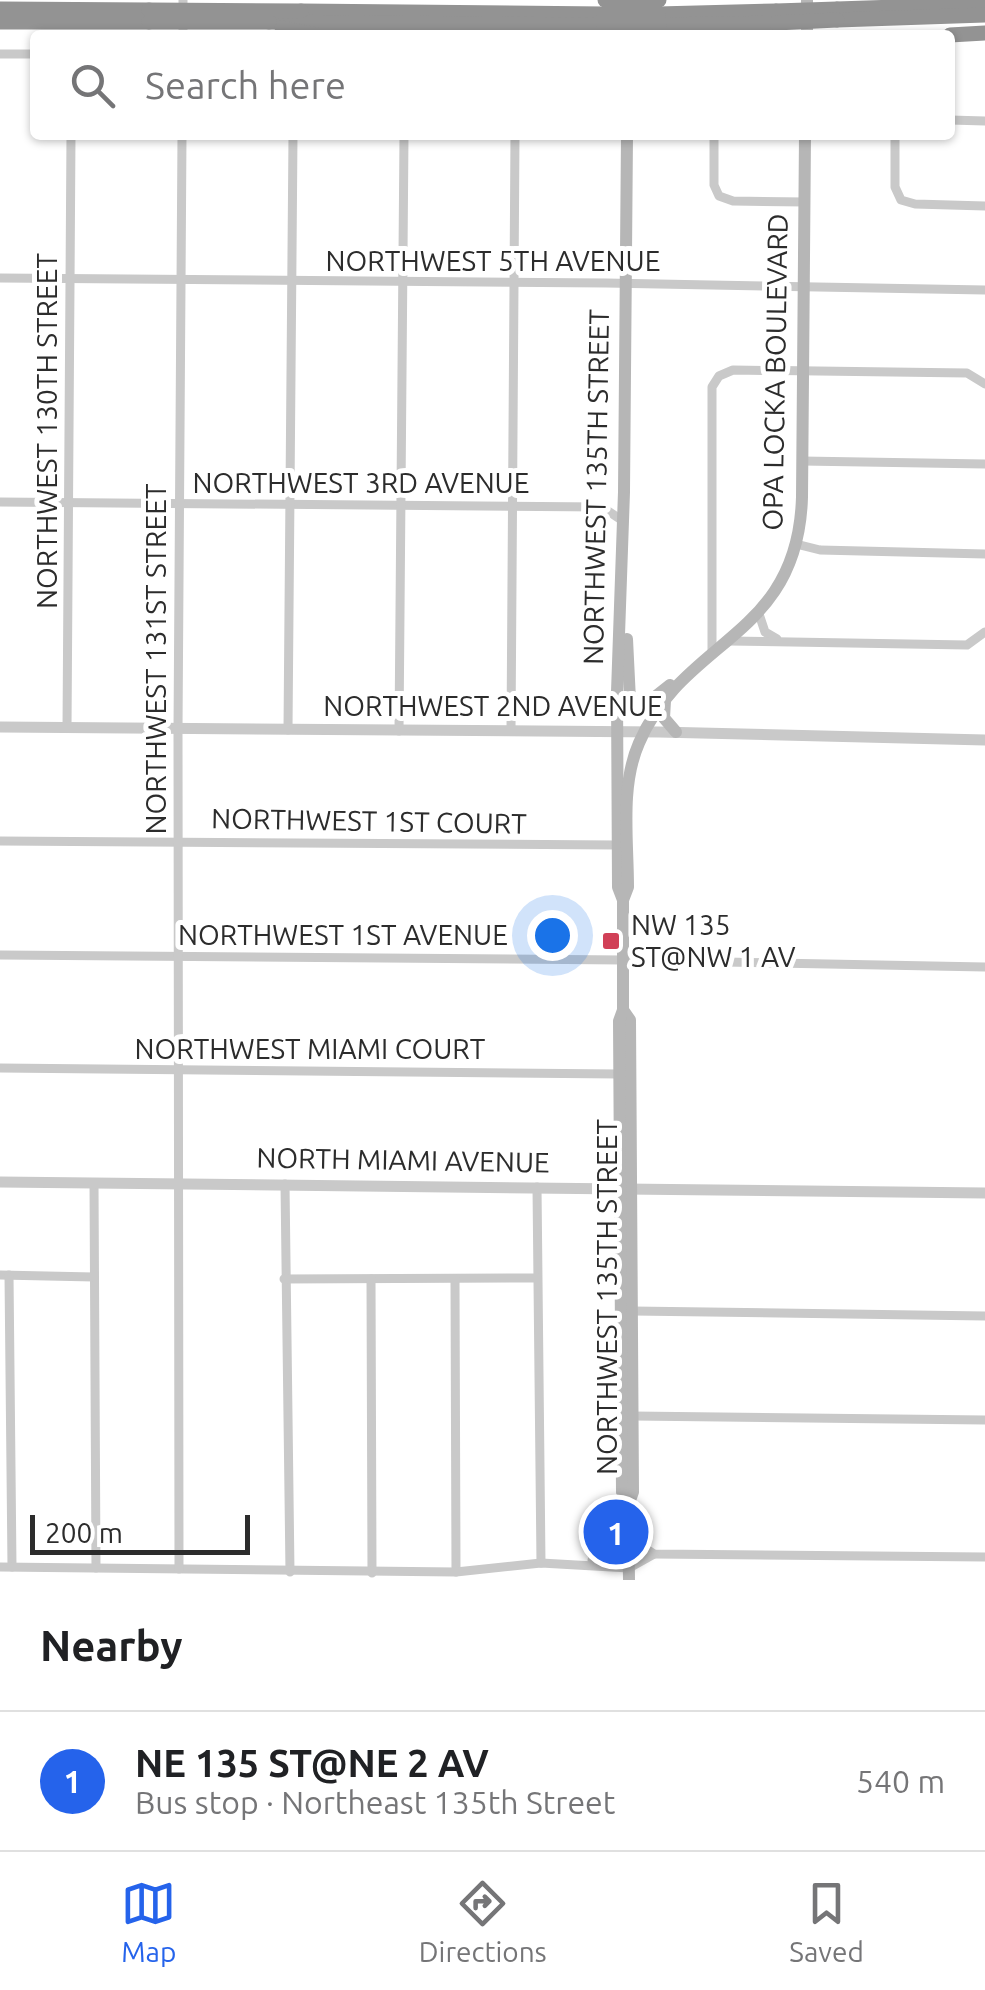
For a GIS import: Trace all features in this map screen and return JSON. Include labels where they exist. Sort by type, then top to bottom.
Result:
[{"type":"highway","points":[[602,10],[659,13],[673,0]]},
{"type":"highway","points":[[0,9],[300,22],[602,10],[776,17],[985,4]]},
{"type":"highway","points":[[837,14],[985,15]]},
{"type":"highway","points":[[0,22],[149,16],[300,22]]},
{"type":"highway","points":[[955,37],[985,36]]},
{"type":"main road","points":[[628,0],[628,30]]},
{"type":"main road","points":[[806,30],[807,0]]},
{"type":"main road","name":"NORTHWEST 135TH STREET","points":[[623,900],[618,887],[617,846],[627,140]]},
{"type":"main road","name":"OPA LOCKA BOULEVARD","points":[[644,732],[664,701],[690,674],[759,614],[782,581],[796,544],[802,508],[805,140]]},
{"type":"main road","points":[[622,597],[627,621],[630,700],[648,703],[690,674]]},
{"type":"main road","points":[[664,701],[664,718],[676,732]]},
{"type":"main road","name":"NORTHWEST 135TH STREET","points":[[628,1506],[634,1492],[633,1311],[618,1021],[623,1010],[628,792],[634,756],[644,732]]},
{"type":"main road","points":[[620,733],[628,792]]},
{"type":"main road","name":"NORTHWEST 135TH STREET","points":[[623,1010],[630,1020],[622,1492],[628,1506]]},
{"type":"main road","points":[[619,1074],[625,1078],[626,1108],[631,1120]]},
{"type":"main road","points":[[628,1506],[629,1574]]},
{"type":"street","points":[[183,0],[183,30]]},
{"type":"street","points":[[0,54],[30,54]]},
{"type":"street","points":[[955,120],[985,120]]},
{"type":"street","name":"NORTHWEST 130TH STREET","points":[[67,728],[71,140]]},
{"type":"street","name":"NORTHWEST 131ST STREET","points":[[179,1569],[182,140]]},
{"type":"street","points":[[288,730],[293,140]]},
{"type":"street","points":[[400,731],[404,140]]},
{"type":"street","points":[[510,730],[515,140]]},
{"type":"street","points":[[714,140],[714,185],[720,196],[734,201],[805,202]]},
{"type":"street","points":[[896,140],[895,187],[903,201],[985,206]]},
{"type":"street","name":"NORTHWEST 5TH AVENUE","points":[[0,278],[985,290]]},
{"type":"street","points":[[712,655],[712,386],[718,376],[734,370],[967,373],[985,384]]},
{"type":"street","points":[[802,462],[985,464]]},
{"type":"street","points":[[602,508],[624,492]]},
{"type":"street","name":"NORTHWEST 3RD AVENUE","points":[[0,502],[602,508],[624,521]]},
{"type":"street","points":[[796,544],[820,550],[985,554]]},
{"type":"street","points":[[759,614],[765,632],[780,640]]},
{"type":"street","points":[[729,641],[967,645],[982,636]]},
{"type":"street","name":"NORTHWEST 2ND AVENUE","points":[[0,727],[676,732],[985,740]]},
{"type":"street","name":"NORTHWEST 1ST COURT","points":[[0,841],[617,846]]},
{"type":"street","name":"NORTHWEST 1ST AVENUE","points":[[0,955],[985,967]]},
{"type":"street","name":"NORTHWEST MIAMI COURT","points":[[0,1068],[619,1074]]},
{"type":"street","name":"NORTH MIAMI AVENUE","points":[[0,1182],[985,1193]]},
{"type":"street","points":[[94,1182],[96,1568]]},
{"type":"street","points":[[284,1184],[290,1572]]},
{"type":"street","points":[[537,1187],[541,1563]]},
{"type":"street","points":[[12,1567],[4,1275],[94,1277]]},
{"type":"street","points":[[284,1279],[537,1278]]},
{"type":"street","points":[[455,1279],[456,1572]]},
{"type":"street","points":[[371,1280],[372,1573]]},
{"type":"street","points":[[633,1311],[985,1316]]},
{"type":"street","points":[[633,1416],[985,1420]]},
{"type":"street","points":[[570,1564],[610,1559],[628,1546],[646,1548],[654,1554],[985,1557]]},
{"type":"street","points":[[0,1567],[372,1573],[456,1572],[541,1563],[629,1574],[654,1554]]},
{"type":"place","name":"NW 135 ST@NW 1 AV","points":[[611,941]]},
{"type":"place","name":"NE 135 ST@NE 2 AV","points":[[616,1532]]}]
